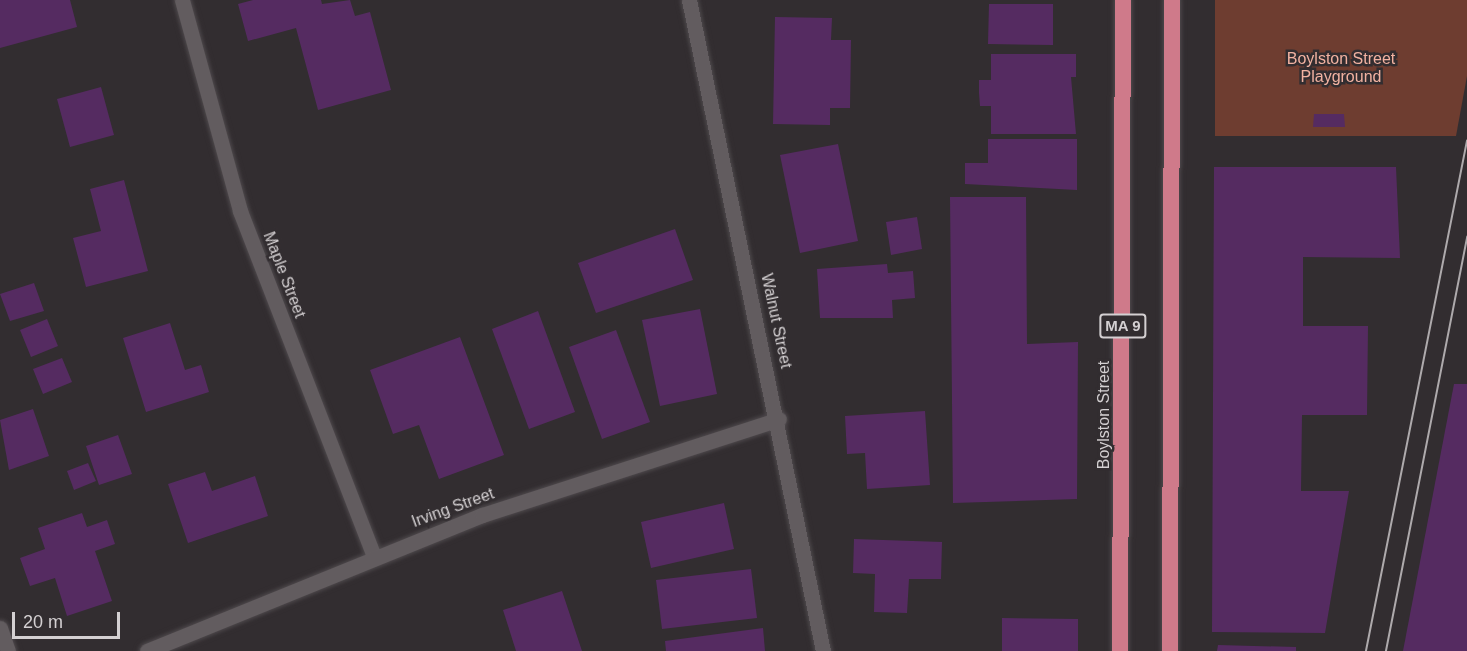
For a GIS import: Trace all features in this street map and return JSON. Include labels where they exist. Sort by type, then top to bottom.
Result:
[{"type":"highway","name":"Boylston Street","points":[[1120,651],[1123,0]]},
{"type":"highway","points":[[1170,651],[1172,0]]},
{"type":"street","name":"Maple Street","points":[[182,0],[240,211],[374,557]]},
{"type":"street","name":"Walnut Street","points":[[689,0],[778,419],[823,651]]},
{"type":"street","name":"Irving Street","points":[[147,651],[374,557],[778,419]]},
{"type":"street","points":[[0,628],[8,651]]},
{"type":"green space","name":"Boylston Street Playground","points":[[1215,0],[1467,0],[1467,76],[1456,136],[1215,136]]},
{"type":"building","points":[[0,0],[70,0],[77,27],[0,48]]},
{"type":"building","points":[[253,0],[321,0],[322,4],[350,0],[355,16],[370,12],[391,90],[318,110],[296,28],[248,41],[238,4]]},
{"type":"building","points":[[989,4],[1053,4],[1053,45],[988,44]]},
{"type":"building","points":[[775,17],[832,18],[831,40],[851,40],[850,108],[830,108],[830,125],[773,124]]},
{"type":"building","points":[[991,54],[1076,54],[1076,77],[1071,77],[1076,134],[991,134],[991,106],[980,106],[979,80],[991,80]]},
{"type":"building","points":[[101,87],[114,135],[70,147],[57,99]]},
{"type":"building","points":[[1314,114],[1344,114],[1345,127],[1313,127]]},
{"type":"building","points":[[988,139],[1077,139],[1077,190],[965,184],[965,163],[988,163]]},
{"type":"building","points":[[838,144],[858,241],[800,253],[780,155]]},
{"type":"building","points":[[1214,167],[1396,167],[1400,258],[1303,257],[1303,326],[1368,326],[1367,415],[1302,415],[1301,491],[1349,491],[1325,633],[1212,632]]},
{"type":"building","points":[[124,180],[148,271],[86,287],[73,238],[101,231],[90,189]]},
{"type":"building","points":[[950,197],[1026,197],[1027,344],[1078,342],[1077,499],[953,503]]},
{"type":"building","points":[[917,217],[922,249],[891,255],[886,222]]},
{"type":"building","points":[[675,229],[693,280],[596,313],[578,263]]},
{"type":"building","points":[[887,264],[888,273],[913,271],[915,298],[892,300],[893,318],[820,318],[817,269]]},
{"type":"building","points":[[34,283],[44,311],[10,321],[0,294]]},
{"type":"building","points":[[700,309],[717,394],[660,406],[642,320]]},
{"type":"building","points":[[538,311],[575,412],[529,429],[492,329]]},
{"type":"building","points":[[47,319],[58,346],[31,357],[20,330]]},
{"type":"building","points":[[170,323],[185,370],[201,365],[209,392],[146,412],[123,338]]},
{"type":"building","points":[[616,330],[650,422],[602,439],[569,347]]},
{"type":"building","points":[[460,337],[504,455],[439,479],[419,425],[393,434],[370,370]]},
{"type":"building","points":[[62,358],[72,382],[43,394],[33,369]]},
{"type":"building","points":[[1454,384],[1467,384],[1467,651],[1403,651]]},
{"type":"building","points":[[33,409],[49,456],[9,470],[0,420]]},
{"type":"building","points":[[925,411],[930,485],[867,489],[865,453],[847,454],[845,416]]},
{"type":"building","points":[[118,435],[132,474],[99,485],[86,446]]},
{"type":"building","points":[[88,463],[96,481],[74,490],[67,471]]},
{"type":"building","points":[[205,472],[212,491],[255,476],[268,516],[188,543],[168,484]]},
{"type":"building","points":[[724,503],[734,549],[651,568],[641,522]]},
{"type":"building","points":[[82,513],[87,527],[107,520],[115,544],[95,551],[112,601],[67,616],[55,578],[30,586],[20,558],[45,549],[38,528]]},
{"type":"building","points":[[854,539],[942,542],[941,579],[909,579],[907,613],[874,612],[875,574],[853,573]]},
{"type":"building","points":[[751,569],[757,618],[662,629],[656,580]]},
{"type":"building","points":[[562,591],[582,651],[516,651],[503,610]]},
{"type":"building","points":[[1002,618],[1078,619],[1078,651],[1002,651]]},
{"type":"building","points":[[763,628],[765,651],[666,651],[665,641]]},
{"type":"building","points":[[1218,645],[1296,647],[1296,651],[1217,651]]},
{"type":"tram line","points":[[1366,651],[1467,141]]},
{"type":"tram line","points":[[1386,651],[1467,237]]}]
